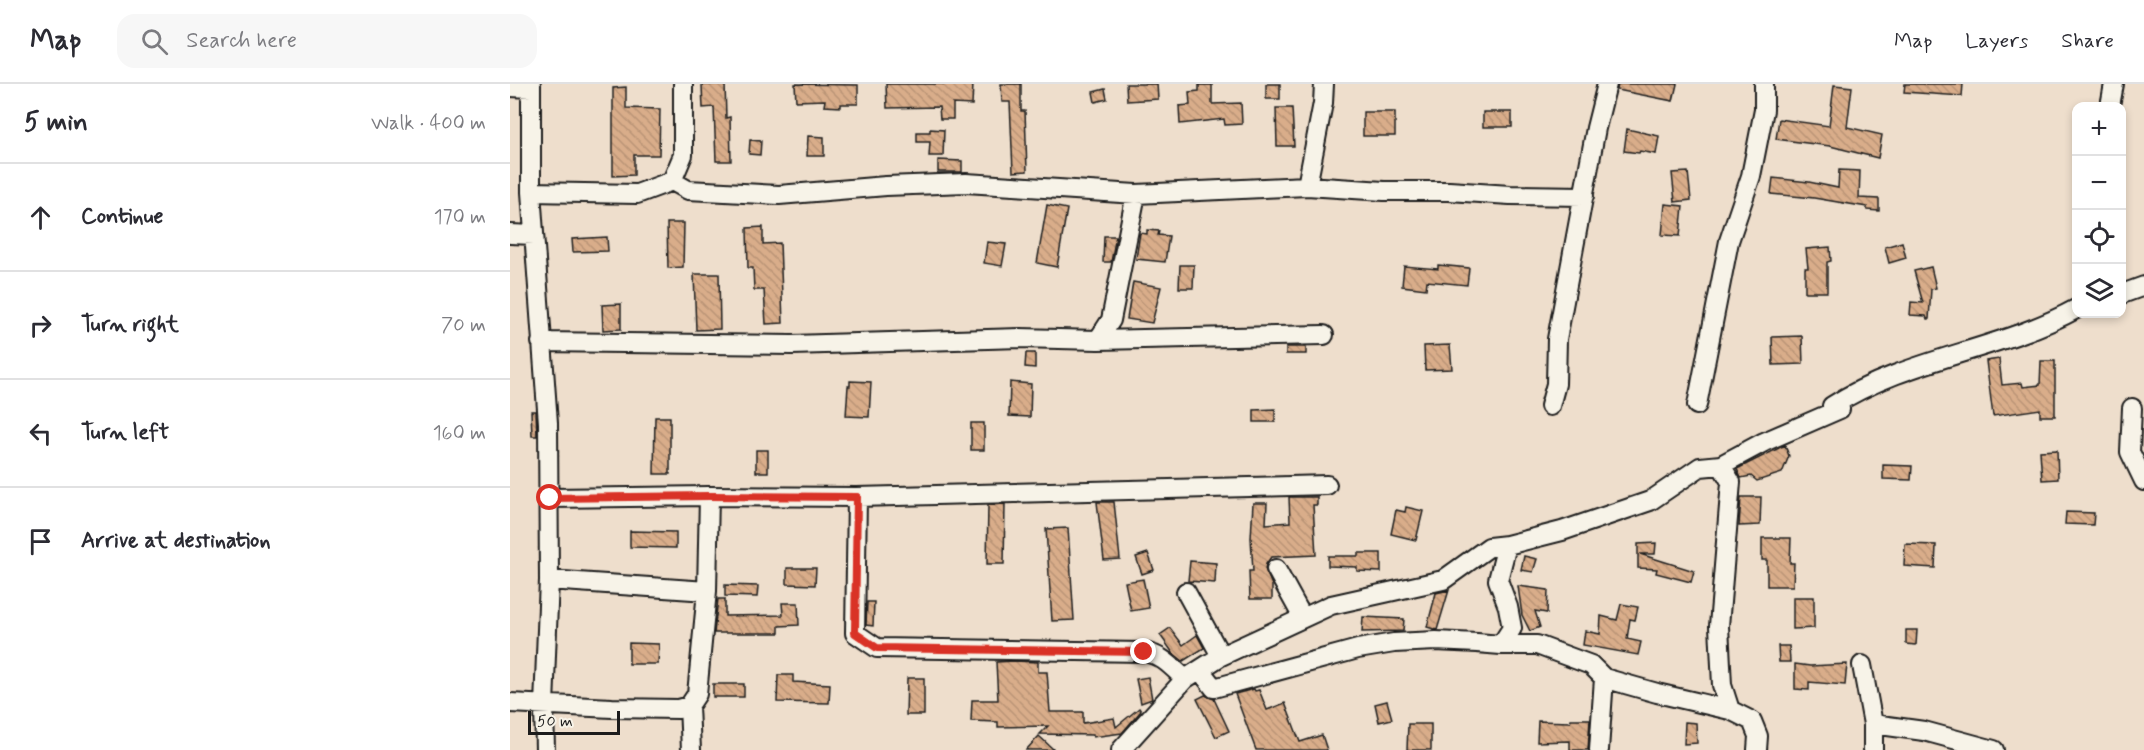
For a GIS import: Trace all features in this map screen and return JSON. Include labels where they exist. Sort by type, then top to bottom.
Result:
[{"type":"street","points":[[531,192],[637,194],[672,181],[683,155],[683,84]]},
{"type":"street","points":[[1307,186],[1323,103],[1324,84]]},
{"type":"street","points":[[1550,406],[1556,384],[1557,339],[1607,84]]},
{"type":"street","points":[[1697,405],[1729,241],[1751,176],[1764,110],[1764,84]]},
{"type":"street","points":[[2111,102],[2114,84]]},
{"type":"street","points":[[510,87],[531,86],[531,192],[548,423],[550,498],[544,705],[545,750]]},
{"type":"street","points":[[672,181],[688,190],[779,195],[886,186],[966,183],[1136,194],[1307,186],[1384,191],[1584,196]]},
{"type":"street","points":[[1098,340],[1111,320],[1136,194]]},
{"type":"street","points":[[510,234],[534,235]]},
{"type":"street","points":[[2126,292],[2144,286]]},
{"type":"street","points":[[1121,750],[1192,674],[1221,656],[1331,605],[1443,580],[1489,547],[1507,545],[1562,531],[1650,501],[1700,467],[1721,465],[1836,408],[1855,392],[1918,367],[2044,325],[2072,311]]},
{"type":"street","points":[[541,342],[792,345],[1020,338],[1098,340],[1324,334]]},
{"type":"street","points":[[2132,408],[2130,452],[2144,481]]},
{"type":"street","points":[[1721,465],[1731,482],[1719,626],[1722,686],[1730,710]]},
{"type":"street","points":[[550,498],[857,497],[1327,485]]},
{"type":"street","points":[[691,750],[689,706],[697,694],[707,591],[709,496]]},
{"type":"street","points":[[857,497],[855,633],[877,648],[1144,652],[1154,654],[1214,688],[1358,649],[1394,643],[1436,641],[1537,645],[1591,665],[1604,678],[1730,710],[1752,721],[1758,736],[1757,750]]},
{"type":"street","points":[[1501,645],[1512,628],[1508,607],[1498,580],[1507,545]]},
{"type":"street","points":[[1276,569],[1303,618]]},
{"type":"street","points":[[549,580],[707,591]]},
{"type":"street","points":[[1185,592],[1221,656]]},
{"type":"street","points":[[1862,665],[1873,724],[1872,750]]},
{"type":"street","points":[[1599,750],[1604,678]]},
{"type":"street","points":[[510,703],[678,709],[689,706]]},
{"type":"street","points":[[1873,724],[1924,731],[1994,750]]},
{"type":"building","points":[[725,84],[726,118],[730,117],[731,161],[716,161],[714,107],[703,108],[702,85]]},
{"type":"building","points":[[795,84],[858,85],[858,104],[841,104],[841,107],[824,106],[825,100],[796,101]]},
{"type":"building","points":[[886,84],[973,84],[972,105],[953,104],[953,119],[940,119],[939,107],[887,108]]},
{"type":"building","points":[[1001,84],[1021,84],[1021,111],[1025,111],[1027,171],[1013,172],[1010,102],[1002,102]]},
{"type":"building","points":[[1126,84],[1157,84],[1158,99],[1127,101]]},
{"type":"building","points":[[1266,84],[1280,84],[1280,99],[1266,99]]},
{"type":"building","points":[[1618,84],[1677,84],[1673,101],[1617,90]]},
{"type":"building","points":[[1905,84],[1963,84],[1962,96],[1904,92]]},
{"type":"building","points":[[1199,85],[1212,85],[1212,104],[1241,103],[1242,124],[1225,125],[1224,119],[1180,124],[1179,106],[1190,105],[1189,92],[1199,91]]},
{"type":"building","points":[[1834,85],[1852,87],[1847,127],[1882,135],[1878,158],[1830,146],[1776,139],[1779,119],[1829,126]]},
{"type":"building","points":[[626,87],[626,108],[660,109],[659,155],[634,155],[634,175],[613,176],[613,88]]},
{"type":"building","points":[[1105,89],[1107,99],[1095,102],[1093,92]]},
{"type":"building","points":[[1276,108],[1292,108],[1294,146],[1277,146]]},
{"type":"building","points":[[1363,112],[1395,112],[1395,136],[1363,136]]},
{"type":"building","points":[[1483,112],[1512,112],[1512,127],[1483,127]]},
{"type":"building","points":[[930,129],[944,130],[943,156],[929,156],[930,142],[917,142],[917,132],[930,132]]},
{"type":"building","points":[[1627,129],[1659,136],[1656,154],[1624,151]]},
{"type":"building","points":[[808,136],[824,137],[824,156],[807,156]]},
{"type":"building","points":[[750,140],[761,141],[760,155],[749,154]]},
{"type":"building","points":[[938,160],[962,161],[962,172],[938,172]]},
{"type":"building","points":[[1839,170],[1860,171],[1859,198],[1879,199],[1879,211],[1814,198],[1771,194],[1773,178],[1838,188]]},
{"type":"building","points":[[1688,172],[1691,200],[1675,202],[1672,173]]},
{"type":"building","points":[[1665,204],[1683,206],[1680,236],[1662,235]]},
{"type":"building","points":[[1047,205],[1067,209],[1057,267],[1037,263]]},
{"type":"building","points":[[667,223],[684,223],[683,267],[668,268]]},
{"type":"building","points":[[763,227],[763,244],[780,243],[783,323],[766,324],[764,290],[754,290],[753,268],[748,268],[747,228]]},
{"type":"building","points":[[1147,230],[1159,231],[1158,235],[1169,236],[1165,262],[1136,259],[1140,233],[1147,234]]},
{"type":"building","points":[[1104,236],[1116,236],[1111,262],[1103,262]]},
{"type":"building","points":[[607,237],[608,251],[573,252],[572,239]]},
{"type":"building","points":[[987,242],[1006,244],[1002,266],[984,263]]},
{"type":"building","points":[[1902,242],[1906,258],[1889,263],[1885,247]]},
{"type":"building","points":[[1830,247],[1831,261],[1827,262],[1827,292],[1805,292],[1805,268],[1808,268],[1806,249]]},
{"type":"building","points":[[1180,265],[1194,265],[1193,288],[1179,288]]},
{"type":"building","points":[[1438,265],[1469,268],[1467,285],[1427,281],[1426,289],[1402,286],[1404,266],[1438,269]]},
{"type":"building","points":[[1931,267],[1936,288],[1931,289],[1929,319],[1926,316],[1910,315],[1911,302],[1923,303],[1914,271]]},
{"type":"building","points":[[694,274],[719,274],[720,329],[696,330]]},
{"type":"building","points":[[1133,282],[1161,287],[1152,323],[1127,319]]},
{"type":"building","points":[[621,304],[621,329],[603,330],[602,305]]},
{"type":"building","points":[[1802,336],[1803,364],[1773,365],[1772,337]]},
{"type":"building","points":[[1450,345],[1452,369],[1425,370],[1424,346]]},
{"type":"building","points":[[1286,347],[1306,347],[1306,354],[1286,354]]},
{"type":"building","points":[[1026,353],[1035,353],[1035,368],[1025,367]]},
{"type":"building","points":[[1999,359],[2002,385],[2022,383],[2023,387],[2040,385],[2041,361],[2055,361],[2055,416],[2040,416],[2040,409],[1993,416],[1986,361]]},
{"type":"building","points":[[850,381],[871,382],[869,417],[846,416]]},
{"type":"building","points":[[1010,382],[1031,384],[1030,417],[1009,416]]},
{"type":"building","points":[[1275,409],[1275,422],[1254,422],[1254,410]]},
{"type":"building","points":[[531,411],[536,411],[537,436],[532,436]]},
{"type":"building","points":[[655,417],[670,417],[670,474],[654,474]]},
{"type":"building","points":[[971,423],[984,423],[984,450],[971,450]]},
{"type":"building","points":[[1785,445],[1789,456],[1782,473],[1757,481],[1751,476],[1741,478],[1737,469]]},
{"type":"building","points":[[756,450],[768,450],[768,472],[756,472]]},
{"type":"building","points":[[2057,450],[2058,479],[2042,480],[2040,451]]},
{"type":"building","points":[[1883,465],[1912,466],[1911,480],[1883,479]]},
{"type":"building","points":[[1289,497],[1317,497],[1317,505],[1313,505],[1316,555],[1271,557],[1265,569],[1272,585],[1272,599],[1250,599],[1249,571],[1253,571],[1251,538],[1253,503],[1267,503],[1266,524],[1290,522]]},
{"type":"building","points":[[1741,497],[1761,497],[1760,525],[1739,526]]},
{"type":"building","points":[[1097,502],[1114,502],[1120,559],[1104,560]]},
{"type":"building","points":[[1005,504],[1004,564],[987,564],[988,505]]},
{"type":"building","points":[[1406,507],[1423,511],[1416,540],[1391,534],[1396,510],[1405,512]]},
{"type":"building","points":[[2066,512],[2094,513],[2093,525],[2065,524]]},
{"type":"building","points":[[1068,528],[1074,620],[1052,621],[1046,529]]},
{"type":"building","points":[[630,531],[676,532],[676,548],[630,547]]},
{"type":"building","points":[[1762,538],[1791,538],[1790,563],[1794,563],[1793,586],[1767,586],[1767,560],[1762,560]]},
{"type":"building","points":[[1656,543],[1655,554],[1640,554],[1694,571],[1691,582],[1656,573],[1657,569],[1638,568],[1638,544]]},
{"type":"building","points":[[1905,544],[1936,545],[1935,568],[1904,566]]},
{"type":"building","points":[[1148,553],[1154,570],[1142,574],[1136,557]]},
{"type":"building","points":[[1358,553],[1381,553],[1381,572],[1357,571],[1357,567],[1328,566],[1328,556],[1358,556]]},
{"type":"building","points":[[1524,556],[1537,559],[1533,572],[1521,570]]},
{"type":"building","points":[[1190,561],[1216,563],[1215,583],[1188,581]]},
{"type":"building","points":[[787,568],[816,568],[815,585],[787,584]]},
{"type":"building","points":[[1143,579],[1149,608],[1131,611],[1125,582]]},
{"type":"building","points":[[725,585],[758,586],[757,597],[725,596]]},
{"type":"building","points":[[1518,586],[1548,590],[1547,613],[1535,611],[1540,627],[1530,631],[1522,615]]},
{"type":"building","points":[[1449,590],[1437,630],[1427,627],[1436,593]]},
{"type":"building","points":[[1793,597],[1814,597],[1814,628],[1793,629]]},
{"type":"building","points":[[718,599],[725,599],[725,616],[783,615],[782,603],[798,603],[799,625],[779,626],[779,633],[714,633]]},
{"type":"building","points":[[867,602],[874,602],[873,626],[866,625]]},
{"type":"building","points":[[1621,604],[1638,607],[1635,620],[1630,619],[1627,639],[1641,642],[1638,655],[1583,645],[1585,631],[1600,634],[1601,616],[1617,620]]},
{"type":"building","points":[[1363,617],[1404,619],[1403,631],[1362,632]]},
{"type":"building","points":[[1170,628],[1183,645],[1197,635],[1204,648],[1183,661],[1173,653],[1160,635]]},
{"type":"building","points":[[1906,630],[1917,630],[1916,645],[1906,644]]},
{"type":"building","points":[[629,643],[659,644],[658,664],[629,664]]},
{"type":"building","points":[[1778,646],[1789,646],[1790,662],[1779,662]]},
{"type":"building","points":[[996,662],[1038,662],[1038,672],[1047,672],[1050,712],[1083,712],[1083,723],[1114,718],[1116,727],[1139,708],[1141,711],[1122,733],[1093,737],[1093,735],[1040,734],[1048,726],[998,727],[998,722],[971,721],[972,700],[998,700]]},
{"type":"building","points":[[1795,664],[1810,666],[1847,664],[1845,685],[1809,682],[1809,690],[1795,689]]},
{"type":"building","points":[[778,675],[793,675],[793,682],[830,684],[829,703],[777,702]]},
{"type":"building","points":[[1148,677],[1152,699],[1141,703],[1136,679]]},
{"type":"building","points":[[907,678],[924,678],[924,715],[906,715]]},
{"type":"building","points":[[713,684],[744,684],[744,697],[713,697]]},
{"type":"building","points":[[1254,689],[1259,690],[1267,710],[1285,703],[1300,742],[1322,735],[1327,750],[1256,750],[1235,694]]},
{"type":"building","points":[[1205,695],[1214,699],[1229,731],[1216,737],[1197,699]]},
{"type":"building","points":[[1387,701],[1392,719],[1379,722],[1375,704]]},
{"type":"building","points":[[1571,719],[1590,719],[1588,750],[1570,750],[1570,741],[1537,742],[1538,721],[1570,722]]},
{"type":"building","points":[[1685,722],[1696,723],[1697,743],[1684,744]]},
{"type":"building","points":[[1408,724],[1431,724],[1431,750],[1407,750]]},
{"type":"building","points":[[1039,736],[1054,750],[1026,750]]},
{"type":"route","points":[[550,498],[857,497],[855,633],[877,648],[1144,652]]}]
